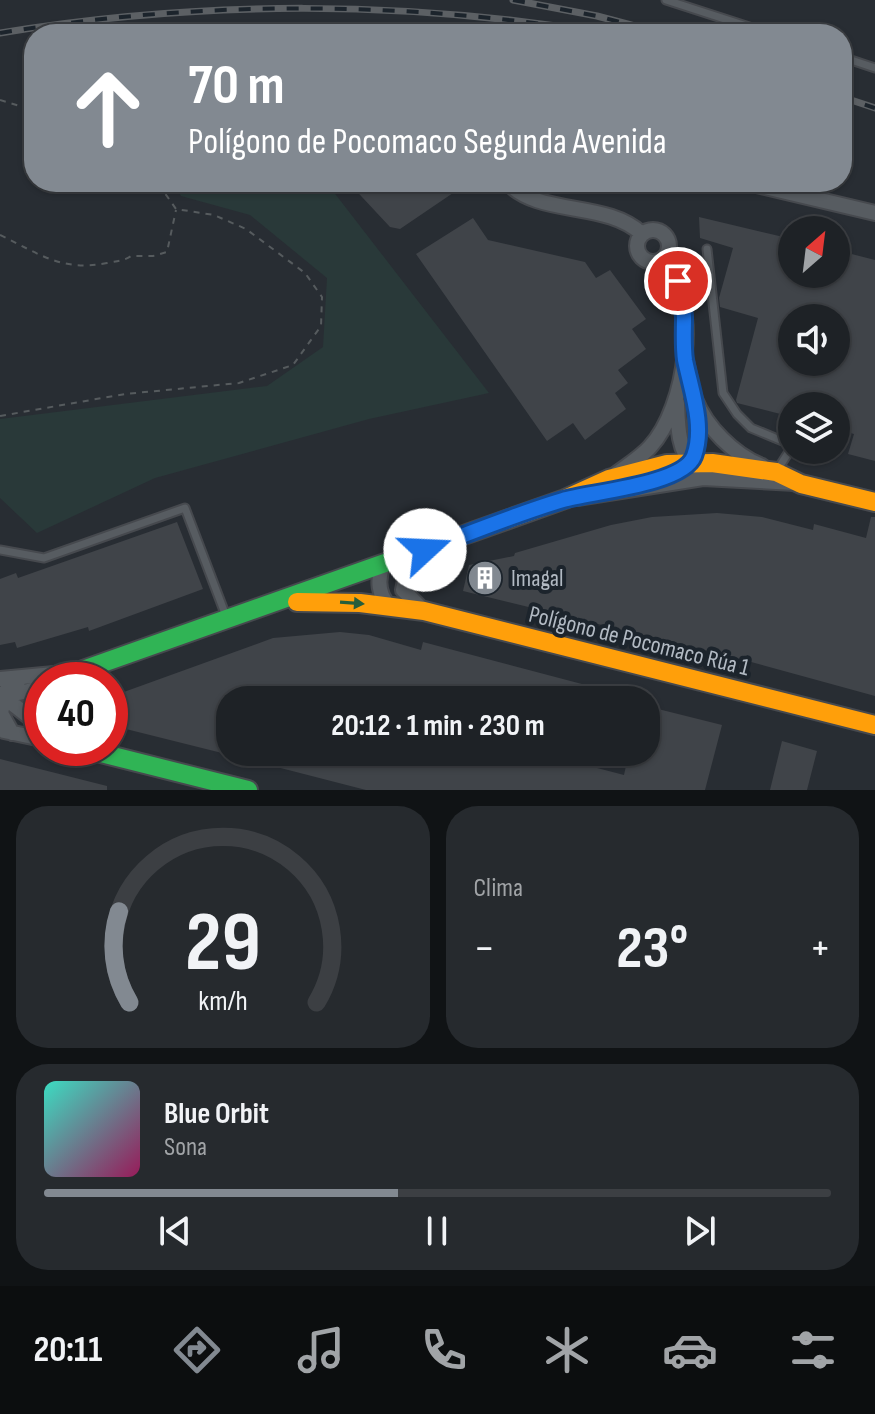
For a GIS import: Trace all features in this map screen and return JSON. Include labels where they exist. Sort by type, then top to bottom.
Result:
[{"type":"street","points":[[517,192],[601,214],[626,223],[642,234]]},
{"type":"street","points":[[786,192],[875,213]]},
{"type":"street","points":[[650,230],[666,236],[669,245],[662,259],[650,261],[642,257],[638,240],[642,234],[650,230]]},
{"type":"street","points":[[662,259],[678,281],[684,313],[685,357],[677,399],[678,427],[684,456],[703,478]]},
{"type":"street","points":[[685,357],[696,401],[697,438],[690,463]]},
{"type":"street","points":[[613,485],[651,446],[677,399]]},
{"type":"street","points":[[696,401],[711,426],[728,444],[750,461],[801,484]]},
{"type":"street","points":[[110,662],[667,464],[733,465],[776,472]]},
{"type":"street","points":[[613,485],[703,478],[801,484],[875,502]]},
{"type":"street","points":[[403,590],[413,563],[425,550]]},
{"type":"street","points":[[383,565],[424,611]]},
{"type":"street","points":[[383,565],[379,588],[390,607]]},
{"type":"street","name":"Polígono de Pocomaco Rúa 1","points":[[280,602],[330,601],[424,611],[875,725]]},
{"type":"street","points":[[0,679],[22,677]]},
{"type":"street","points":[[6,731],[1,713],[1,696],[22,677]]},
{"type":"street","points":[[1,696],[24,692]]},
{"type":"street","points":[[1,696],[24,713]]},
{"type":"street","points":[[128,760],[248,790]]},
{"type":"lane","points":[[666,0],[740,24]]},
{"type":"lane","points":[[852,60],[875,68]]},
{"type":"lane","points":[[707,249],[723,393],[751,428],[778,440]]},
{"type":"lane","points":[[776,472],[781,464]]},
{"type":"lane","points":[[0,550],[44,558],[185,508],[227,619]]},
{"type":"path","points":[[0,100],[24,107]]},
{"type":"path","points":[[0,416],[125,394],[239,383],[293,365],[321,326],[322,297],[305,273],[246,229],[214,215],[176,209],[164,192]]},
{"type":"path","points":[[0,235],[66,266],[96,265],[131,256],[153,256],[167,252],[176,209]]},
{"type":"shaded area","points":[[178,192],[334,192],[489,393],[369,419],[155,478],[37,533],[0,498],[0,419],[267,386],[323,347],[327,278],[250,215],[181,196]]},
{"type":"building","points":[[357,192],[453,192],[400,229],[390,227]]},
{"type":"building","points":[[699,217],[778,236],[778,288],[850,288],[850,254],[875,260],[875,461],[850,455],[854,434],[850,433],[850,392],[778,392],[778,413],[737,403],[758,318],[720,307],[719,298],[733,248],[700,238]]},
{"type":"building","points":[[473,218],[488,240],[585,262],[596,278],[610,270],[646,319],[632,329],[646,349],[618,370],[628,383],[615,393],[626,409],[585,440],[573,423],[547,441],[416,254]]},
{"type":"building","points":[[717,513],[762,517],[813,530],[814,524],[866,538],[871,517],[875,517],[875,696],[733,657],[463,591],[469,565],[514,556],[515,553],[611,525],[652,517]]},
{"type":"building","points":[[177,522],[203,589],[89,631],[88,627],[17,648],[15,642],[0,645],[0,579],[16,573],[18,578]]},
{"type":"building","points":[[340,632],[369,635],[421,650],[423,642],[589,686],[216,686],[216,752],[128,730],[128,690],[273,638]]},
{"type":"building","points":[[660,710],[722,725],[705,790],[366,790],[273,766],[590,766],[624,775],[626,766],[660,766]]},
{"type":"building","points":[[782,741],[817,751],[807,790],[770,790]]},
{"type":"building","points":[[0,759],[107,786],[107,790],[0,790]]},
{"type":"railway","points":[[513,0],[627,24]]},
{"type":"railway","points":[[61,24],[151,14],[304,8],[457,15],[539,24]]},
{"type":"railway","points":[[0,33],[24,29]]},
{"type":"railway","points":[[852,100],[875,108]]},
{"type":"traffic: fast","points":[[105,662],[416,552]]},
{"type":"traffic: fast","points":[[128,760],[248,790]]},
{"type":"traffic: slow","points":[[416,552],[565,499],[609,479],[667,464],[712,463],[776,472],[801,484],[875,502]]},
{"type":"traffic: slow","points":[[297,602],[360,603],[424,611],[875,725]]},
{"type":"place","name":"Imagal","points":[[485,578]]},
{"type":"route","points":[[425,550],[565,499],[618,492],[677,472],[690,463],[697,438],[696,401],[685,357],[684,313],[678,281]]}]
